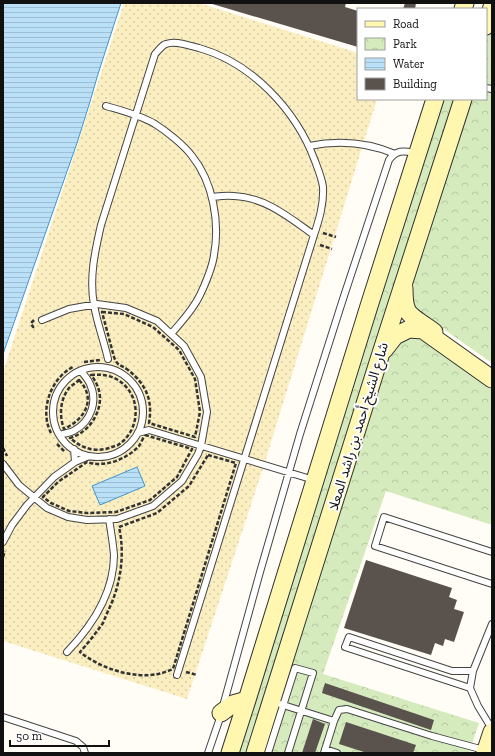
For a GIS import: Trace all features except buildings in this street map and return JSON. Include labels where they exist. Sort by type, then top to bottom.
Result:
[{"type":"main road","points":[[487,23],[492,7]]},
{"type":"main road","name":"شارع الشيخ أحمد بن راشد المعلا","points":[[230,753],[435,100]]},
{"type":"main road","name":"شارع الشيخ أحمد بن راشد المعلا","points":[[255,753],[277,703],[381,353],[462,100]]},
{"type":"main road","points":[[404,283],[404,299],[407,311],[492,372]]},
{"type":"main road","points":[[381,353],[395,336],[409,329],[423,330],[492,380]]},
{"type":"main road","points":[[221,713],[233,704],[247,700]]},
{"type":"main road","points":[[485,752],[492,731]]},
{"type":"lane","points":[[117,372],[108,359],[94,305],[91,283],[96,246],[101,225],[155,54],[165,44],[175,42],[208,51],[231,61],[266,88],[283,106],[309,146],[323,187],[322,207],[314,235],[177,675]]},
{"type":"lane","points":[[106,106],[136,115],[156,125],[181,144],[192,155],[201,169],[212,197],[216,236],[214,256],[200,295],[191,310],[171,334]]},
{"type":"lane","points":[[309,146],[332,142],[347,142],[372,146],[395,154]]},
{"type":"lane","points":[[208,753],[221,713],[289,472],[343,299],[389,160],[395,154],[400,152],[406,151],[418,153]]},
{"type":"lane","points":[[212,197],[235,196],[259,201],[288,216],[314,235]]},
{"type":"lane","points":[[6,463],[19,485],[47,508],[68,517],[87,520],[117,519],[153,506],[182,481],[201,446],[207,412],[201,377],[184,346],[157,321],[126,308],[97,304],[68,309],[42,320]]},
{"type":"lane","points":[[98,367],[108,359]]},
{"type":"lane","points":[[98,367],[122,374],[134,385],[141,398],[144,412],[141,428],[133,441],[121,451],[106,457],[94,457],[77,452],[63,440],[55,426],[53,410],[56,398],[64,383],[81,371],[98,367]]},
{"type":"lane","points":[[60,435],[75,430],[85,421],[93,409],[94,398],[90,383],[81,371]]},
{"type":"lane","points":[[142,421],[149,430]]},
{"type":"lane","points":[[138,433],[149,430],[315,480]]},
{"type":"lane","points":[[74,449],[76,465]]},
{"type":"lane","points":[[3,542],[12,525],[27,505],[54,477],[89,456]]},
{"type":"lane","points":[[492,552],[384,517],[375,546],[492,584]]},
{"type":"lane","points":[[67,652],[81,638],[95,618],[105,597],[111,578],[114,557],[109,519]]},
{"type":"lane","points":[[492,624],[473,671],[470,688],[492,731]]},
{"type":"lane","points":[[470,688],[345,648],[349,637],[452,671],[473,671]]},
{"type":"lane","points":[[268,753],[277,703],[294,668],[313,673],[288,753]]},
{"type":"lane","points":[[277,703],[334,721]]},
{"type":"lane","points":[[337,753],[324,751],[339,710],[347,709],[485,752]]},
{"type":"lane","points":[[3,716],[76,741],[83,747],[85,753]]},
{"type":"path","points":[[324,226],[322,232],[336,237]]},
{"type":"path","points":[[102,312],[124,314],[153,327],[179,350],[195,379],[200,412],[195,437],[149,423],[151,412],[148,395],[140,380],[126,368],[117,364],[102,312]]},
{"type":"path","points":[[35,318],[32,323],[33,328],[39,327]]},
{"type":"path","points":[[68,453],[57,444],[48,428],[46,410],[49,395],[58,379],[71,368],[84,362],[101,360],[100,355]]},
{"type":"path","points":[[92,375],[108,376],[118,380],[128,390],[134,400],[136,412],[134,425],[128,436],[117,445],[104,450],[95,450],[81,446],[70,438],[78,436],[90,425],[98,410],[100,397],[92,375]]},
{"type":"path","points":[[79,380],[85,386],[88,398],[87,407],[81,418],[64,429],[60,410],[62,400],[69,388],[79,380]]},
{"type":"path","points":[[145,435],[192,449],[177,477],[150,500],[116,512],[87,513],[69,510],[51,503],[43,497],[76,465],[87,462],[94,464],[107,464],[125,457],[139,446],[145,435]]},
{"type":"path","points":[[3,448],[6,463]]},
{"type":"path","points":[[208,454],[236,463],[172,669],[158,674],[139,675],[121,672],[103,666],[86,657],[80,652],[103,622],[120,580],[122,558],[119,527],[157,513],[188,486],[208,454]]},
{"type":"path","points":[[3,557],[6,550]]},
{"type":"sand","points":[[124,3],[199,3],[357,53],[357,100],[377,100],[264,465],[187,699],[3,641],[3,372]]},
{"type":"green space","points":[[492,20],[492,363],[415,309],[410,298],[408,283],[467,100],[487,100],[487,36]]},
{"type":"green space","points":[[442,100],[456,100],[245,753],[234,753]]},
{"type":"green space","points":[[418,336],[492,390],[492,525],[386,491],[323,674],[479,723],[469,753],[259,753],[389,341]]},
{"type":"water","points":[[3,3],[121,3],[77,143],[3,354]]},
{"type":"water","points":[[137,467],[145,486],[100,505],[92,486]]}]
